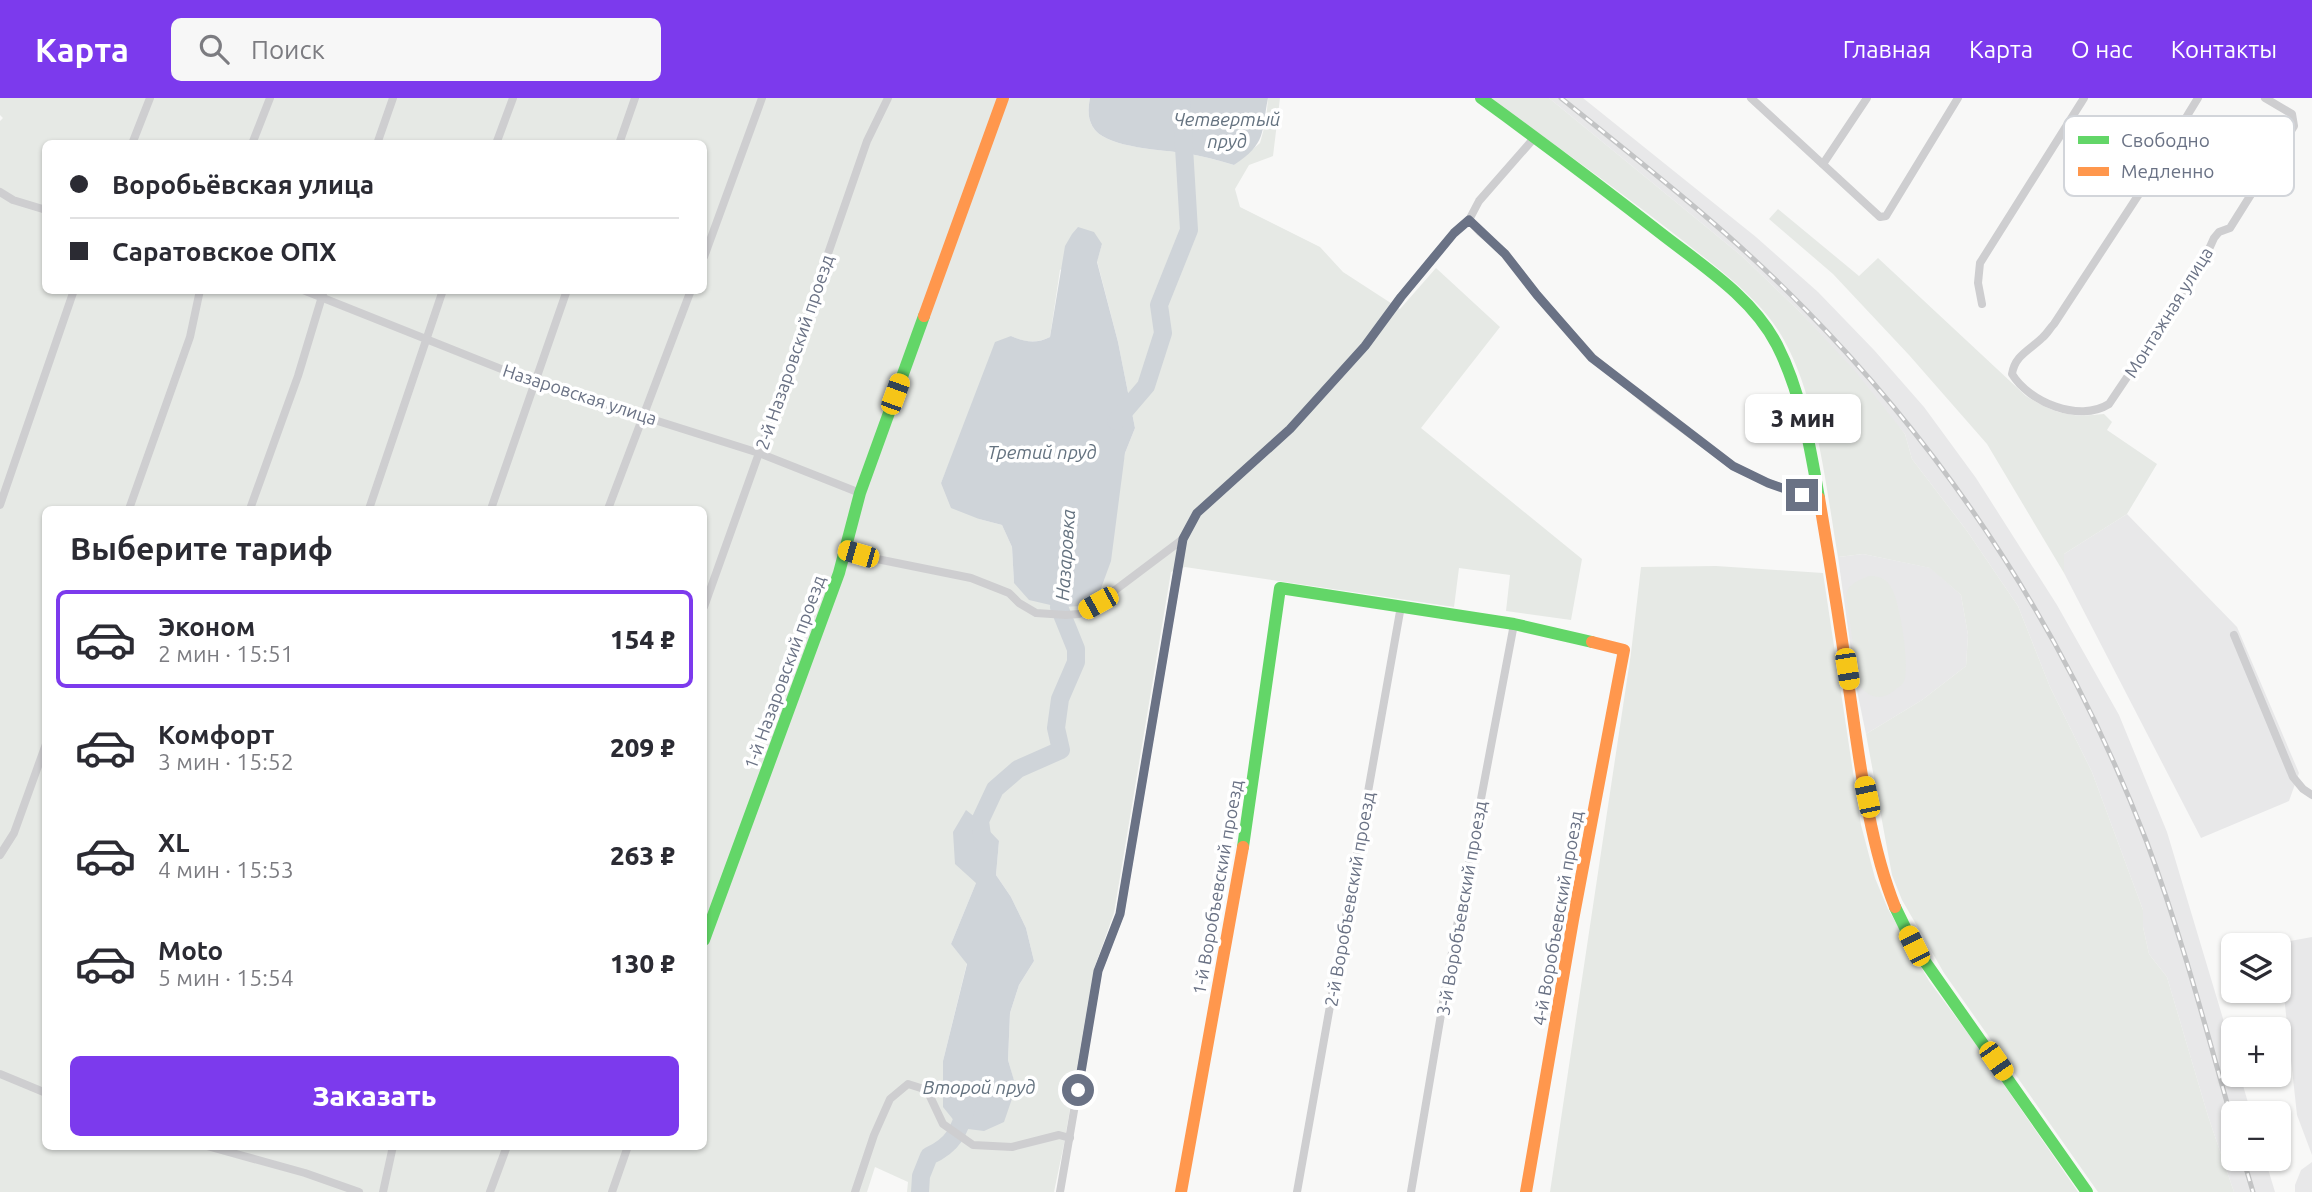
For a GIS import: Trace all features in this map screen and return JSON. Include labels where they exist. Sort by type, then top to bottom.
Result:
[{"type":"street","points":[[134,140],[150,98]]},
{"type":"street","points":[[254,140],[270,98]]},
{"type":"street","points":[[378,140],[393,98]]},
{"type":"street","points":[[497,140],[513,98]]},
{"type":"street","points":[[620,140],[635,98]]},
{"type":"street","points":[[707,249],[762,98]]},
{"type":"street","name":"2-й Назаровский проезд","points":[[707,599],[867,141],[888,98]]},
{"type":"street","name":"1-й Назаровский проезд","points":[[707,932],[834,586],[860,493],[1003,98]]},
{"type":"street","points":[[1481,98],[1723,282],[1759,318],[1776,343],[1801,409],[1819,500],[1861,770],[1884,877],[1894,906],[1914,946],[2087,1192]]},
{"type":"street","points":[[1751,98],[1880,217],[1886,216],[1958,98]]},
{"type":"street","points":[[1823,164],[1867,98]]},
{"type":"street","points":[[2073,116],[2084,98]]},
{"type":"street","name":"Монтажная улица","points":[[2187,116],[2198,98]]},
{"type":"street","name":"Монтажная улица","points":[[2265,98],[2293,116]]},
{"type":"street","points":[[1982,304],[1978,283],[1980,263],[2064,130]]},
{"type":"street","points":[[1060,1192],[1098,971],[1120,914],[1183,539],[1197,513],[1290,429],[1365,346],[1401,297],[1454,233],[1469,220],[1479,201],[1535,137]]},
{"type":"street","points":[[0,192],[13,200],[42,209]]},
{"type":"street","name":"Монтажная улица","points":[[2138,196],[2054,324],[2043,338],[2014,364],[2012,374],[2019,386],[2042,402],[2082,411],[2099,409],[2109,404],[2200,269],[2218,232],[2230,228],[2250,196]]},
{"type":"street","points":[[1469,220],[1505,254],[1592,358],[1733,466],[1768,483],[1819,500]]},
{"type":"street","points":[[0,505],[74,294]]},
{"type":"street","points":[[130,506],[190,337],[199,294]]},
{"type":"street","points":[[251,506],[298,376],[323,294]]},
{"type":"street","name":"Назаровская улица","points":[[323,294],[425,339],[534,382],[759,453],[860,493]]},
{"type":"street","points":[[370,506],[442,294]]},
{"type":"street","points":[[492,506],[566,294]]},
{"type":"street","points":[[609,506],[690,294]]},
{"type":"street","points":[[845,550],[971,578],[1009,593],[1019,603],[1036,612],[1066,615],[1079,614],[1098,603],[1183,539]]},
{"type":"street","name":"1-й Воробъевский проезд","points":[[1181,1192],[1245,834],[1280,587],[1401,606]]},
{"type":"street","points":[[1401,606],[1514,624]]},
{"type":"street","name":"2-й Воробъевский проезд","points":[[1297,1192],[1401,606]]},
{"type":"street","name":"4-й Воробъевский проезд","points":[[1514,624],[1624,650],[1526,1192]]},
{"type":"street","name":"3-й Воробъевский проезд","points":[[1411,1192],[1447,979],[1514,624]]},
{"type":"street","points":[[2234,635],[2293,777],[2312,795]]},
{"type":"street","points":[[0,855],[14,833],[42,755]]},
{"type":"street","points":[[0,1074],[42,1091]]},
{"type":"street","points":[[855,1192],[874,1135],[890,1099],[908,1084],[928,1090],[943,1124],[973,1145],[1012,1147],[1059,1135],[1070,1138]]},
{"type":"street","points":[[221,1150],[359,1192]]},
{"type":"street","points":[[383,1192],[392,1150]]},
{"type":"street","points":[[490,1192],[506,1150]]},
{"type":"street","points":[[612,1192],[627,1150]]},
{"type":"shaded area","points":[[0,98],[1090,98],[1089,114],[1092,126],[1112,141],[1191,154],[1234,165],[1260,143],[1268,98],[1280,98],[1273,156],[1249,165],[1235,189],[1240,207],[1320,247],[1343,272],[1400,309],[1436,268],[1500,327],[1421,428],[1582,559],[1571,620],[1506,611],[1510,575],[1459,568],[1454,607],[1185,567],[1171,572],[1114,913],[1094,969],[1054,1192],[907,1192],[908,1182],[875,1167],[867,1192],[0,1192],[0,121],[3,118],[0,115]],"holes":[[[1102,244],[1097,261],[1118,342],[1135,428],[1125,453],[1118,492],[1014,583],[1012,547],[1002,525],[979,519],[941,483],[1011,336],[1030,341],[1050,337],[1060,270]],[[999,841],[996,875],[1011,897],[1026,928],[1034,961],[1019,985],[1010,1013],[1008,1060],[1016,1088],[943,1107],[943,1061],[967,963],[951,944],[976,883]]]},
{"type":"shaded area","points":[[1489,98],[1549,98],[1743,257],[1800,312],[1855,371],[1905,434],[1912,459],[1967,531],[2018,606],[2050,687],[2092,772],[2143,910],[2143,927],[2149,954],[2167,977],[2221,1154],[2221,1171],[2227,1171],[2234,1192],[2098,1192],[1944,973],[1902,900],[1892,875],[1866,734],[1922,700],[1966,666],[1968,635],[1961,595],[1930,568],[1863,554],[1838,557],[1813,418],[1796,364],[1784,340],[1765,312],[1740,287],[1613,188]]},
{"type":"shaded area","points":[[1549,98],[1583,98],[1756,237],[1818,292],[1924,407],[1976,478],[2057,605],[2119,715],[2167,832],[2222,1017],[2221,1087],[2243,1087],[2248,1101],[2221,1101],[2221,1154],[2167,977],[2149,954],[2143,927],[2143,910],[2092,772],[2050,687],[2018,606],[1967,531],[1912,459],[1905,434],[1800,312],[1743,257]]},
{"type":"shaded area","points":[[1778,209],[1859,276],[1878,258],[2026,396],[2063,413],[2104,414],[2112,422],[2107,430],[2157,464],[2127,514],[2064,554],[2064,573],[1987,444],[1833,274],[1769,219]]},
{"type":"shaded area","points":[[2127,514],[2237,627],[2299,773],[2289,801],[2201,838],[2064,573],[2064,554]]},
{"type":"shaded area","points":[[1863,554],[1931,568],[1961,595],[1968,635],[1966,666],[1922,700],[1866,734],[1856,686],[1838,557]]},
{"type":"shaded area","points":[[1716,566],[1823,573],[1861,825],[1875,878],[1888,909],[1929,981],[2078,1192],[1550,1192],[1631,653],[1641,567]]},
{"type":"shaded area","points":[[1869,576],[1882,578],[1891,587],[1898,605],[1905,646],[1904,682],[1890,694],[1881,697],[1872,696],[1859,685],[1846,596],[1851,585]]},
{"type":"shaded area","points":[[2312,937],[2312,1155],[2297,1115],[2291,1060],[2291,1017],[2286,1017],[2285,1003],[2291,1003],[2291,941]]},
{"type":"shaded area","points":[[2312,1162],[2312,1192],[2295,1192],[2301,1170]]},
{"type":"shaded area","points":[[2227,1171],[2269,1171],[2275,1192],[2234,1192]]},
{"type":"water","name":"Четвертый пруд","points":[[1090,98],[1268,98],[1261,136],[1252,150],[1234,165],[1191,154],[1112,141],[1092,126],[1089,114]]},
{"type":"water","name":"Третий пруд","points":[[1078,227],[1094,232],[1102,244],[1097,262],[1118,342],[1135,428],[1125,453],[1111,561],[1100,591],[1083,606],[1059,607],[1029,600],[1014,583],[1012,547],[1002,525],[951,508],[941,483],[995,342],[1011,336],[1030,341],[1050,337],[1065,246]]},
{"type":"water","name":"Второй пруд","points":[[966,810],[999,841],[996,875],[1011,897],[1026,928],[1034,961],[1019,985],[1010,1013],[1008,1060],[1016,1087],[1004,1122],[984,1131],[960,1128],[943,1107],[943,1061],[967,964],[951,944],[976,883],[955,864],[953,832]]},
{"type":"waterway","name":"Назаровка","points":[[1116,421],[1146,386],[1163,333],[1159,305],[1189,230],[1181,98]]},
{"type":"waterway","name":"Назаровка","points":[[983,843],[980,821],[995,789],[1018,769],[1061,750],[1056,728],[1060,699],[1076,662],[1076,649],[1059,607],[1061,584]]},
{"type":"waterway","name":"Назаровка","points":[[920,1192],[921,1176],[929,1156],[950,1142],[967,1106]]},
{"type":"railway","points":[[1561,98],[1716,225],[1804,308],[1859,367],[1910,428],[2003,556],[2044,624],[2081,694],[2146,840],[2182,946],[2227,1101]]},
{"type":"railway","points":[[2247,1171],[2253,1192]]},
{"type":"traffic: fast","points":[[1481,98],[1710,271],[1755,312],[1777,345],[1792,381],[1808,439],[1819,498]]},
{"type":"traffic: fast","points":[[707,932],[839,573],[860,493],[924,316]]},
{"type":"traffic: fast","points":[[1243,847],[1280,588],[1514,624],[1592,642]]},
{"type":"traffic: fast","points":[[1895,907],[1914,946],[2087,1192]]},
{"type":"traffic: slow","points":[[924,316],[1003,98]]},
{"type":"traffic: slow","points":[[1819,498],[1868,810],[1879,860],[1895,907]]},
{"type":"traffic: slow","points":[[1526,1192],[1573,920],[1624,650],[1592,642]]},
{"type":"traffic: slow","points":[[1181,1192],[1243,847]]},
{"type":"route","points":[[1078,1090],[1098,971],[1120,914],[1183,539],[1197,513],[1290,429],[1365,346],[1401,297],[1454,233],[1469,220],[1505,254],[1592,358],[1733,466],[1768,483],[1802,495]]}]
